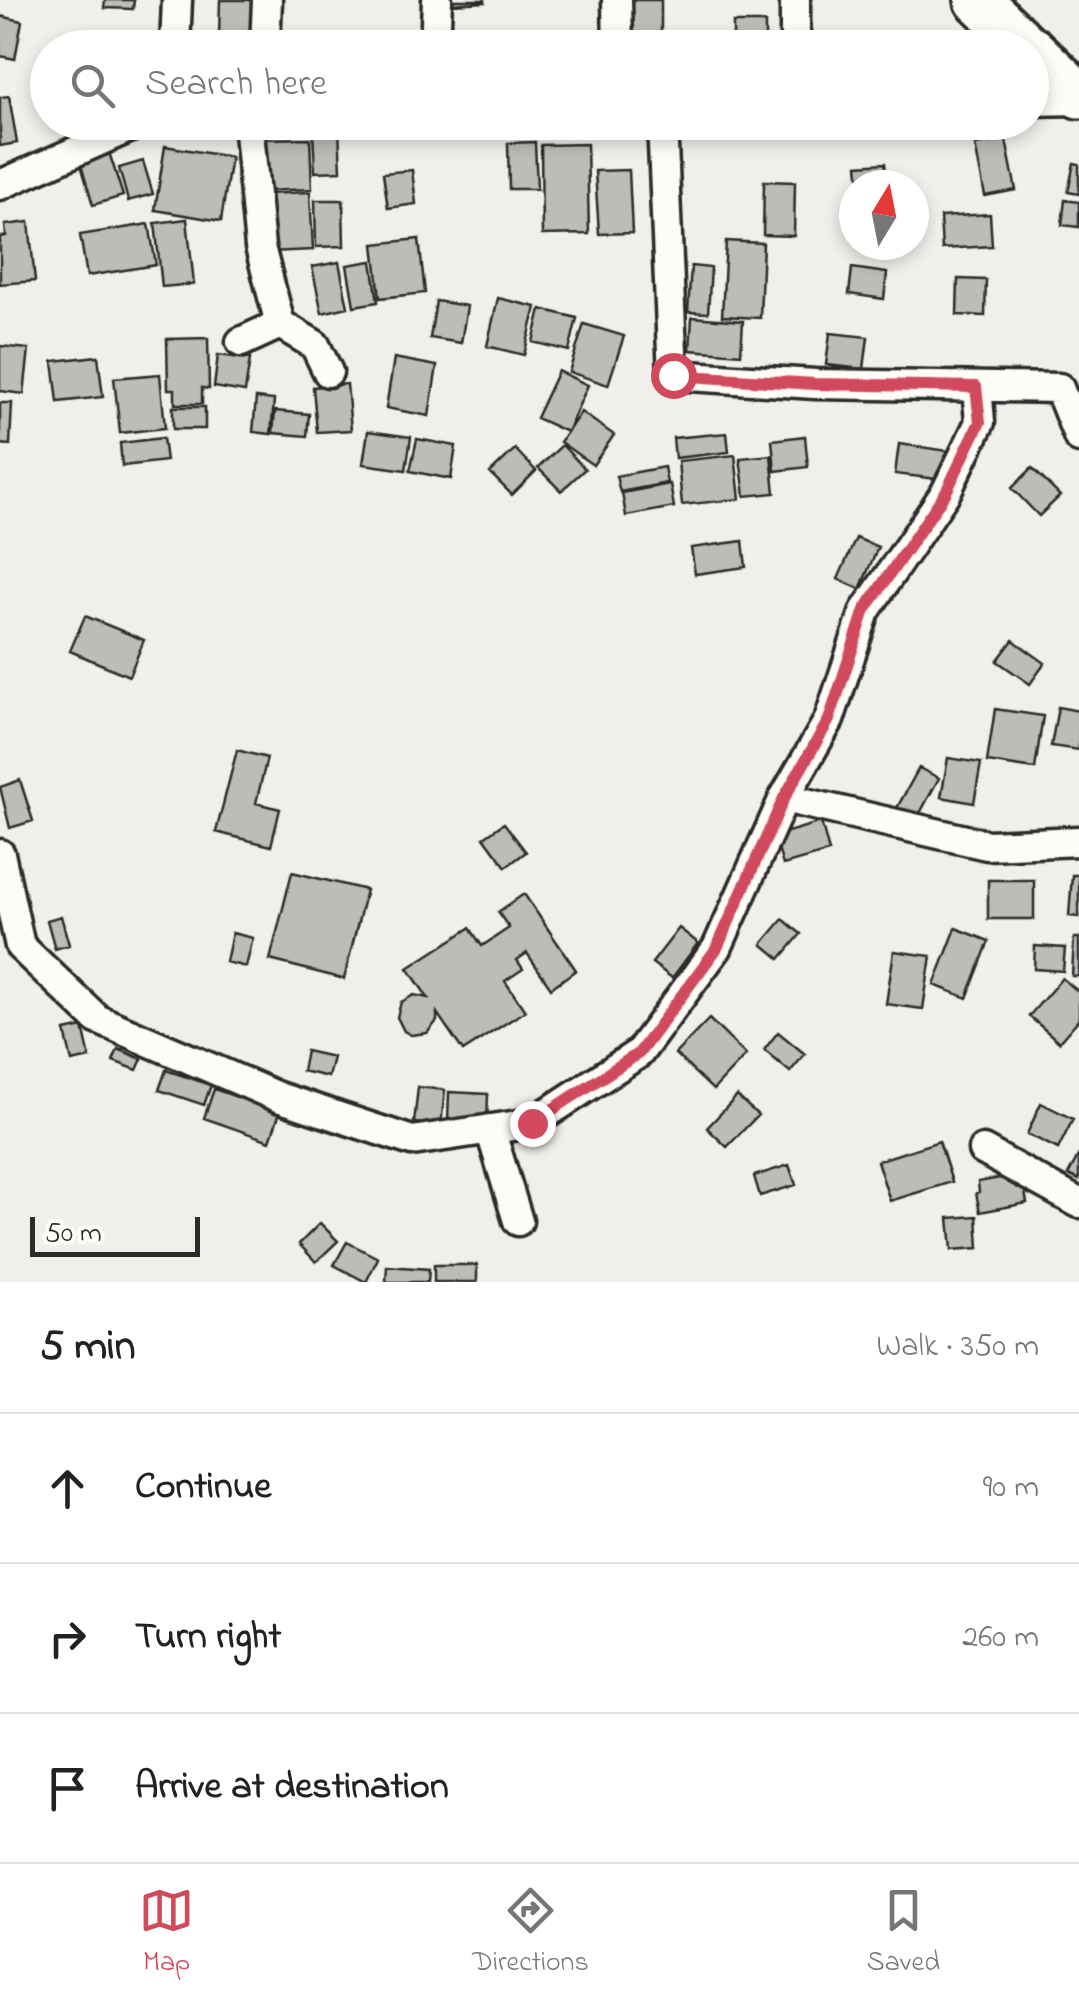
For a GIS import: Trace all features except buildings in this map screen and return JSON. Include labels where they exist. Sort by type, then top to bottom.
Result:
[{"type":"highway","points":[[978,0],[1010,30]]},
{"type":"highway","points":[[1049,68],[1079,98]]},
{"type":"street","points":[[176,30],[177,0]]},
{"type":"street","points":[[266,30],[267,0]]},
{"type":"street","points":[[436,30],[437,0]]},
{"type":"street","points":[[617,0],[618,30]]},
{"type":"street","points":[[795,0],[795,30]]},
{"type":"street","points":[[1049,100],[1079,98]]},
{"type":"street","points":[[0,185],[101,140]]},
{"type":"street","points":[[250,140],[260,246],[280,324],[315,344],[328,372]]},
{"type":"street","points":[[663,140],[673,375],[815,384],[1058,388],[1079,438]]},
{"type":"street","points":[[241,342],[280,324]]},
{"type":"street","points":[[0,854],[20,946],[96,1019],[278,1097],[412,1140],[532,1123],[639,1053],[717,948],[784,798],[829,720],[865,610],[946,492],[980,422],[976,387]]},
{"type":"street","points":[[784,798],[987,845],[1079,841]]},
{"type":"street","points":[[490,1129],[518,1221]]},
{"type":"street","points":[[983,1150],[1079,1202]]},
{"type":"route","points":[[532,1123],[639,1053],[717,948],[784,798],[829,720],[865,610],[946,492],[980,422],[976,387],[815,384],[673,375]]}]
